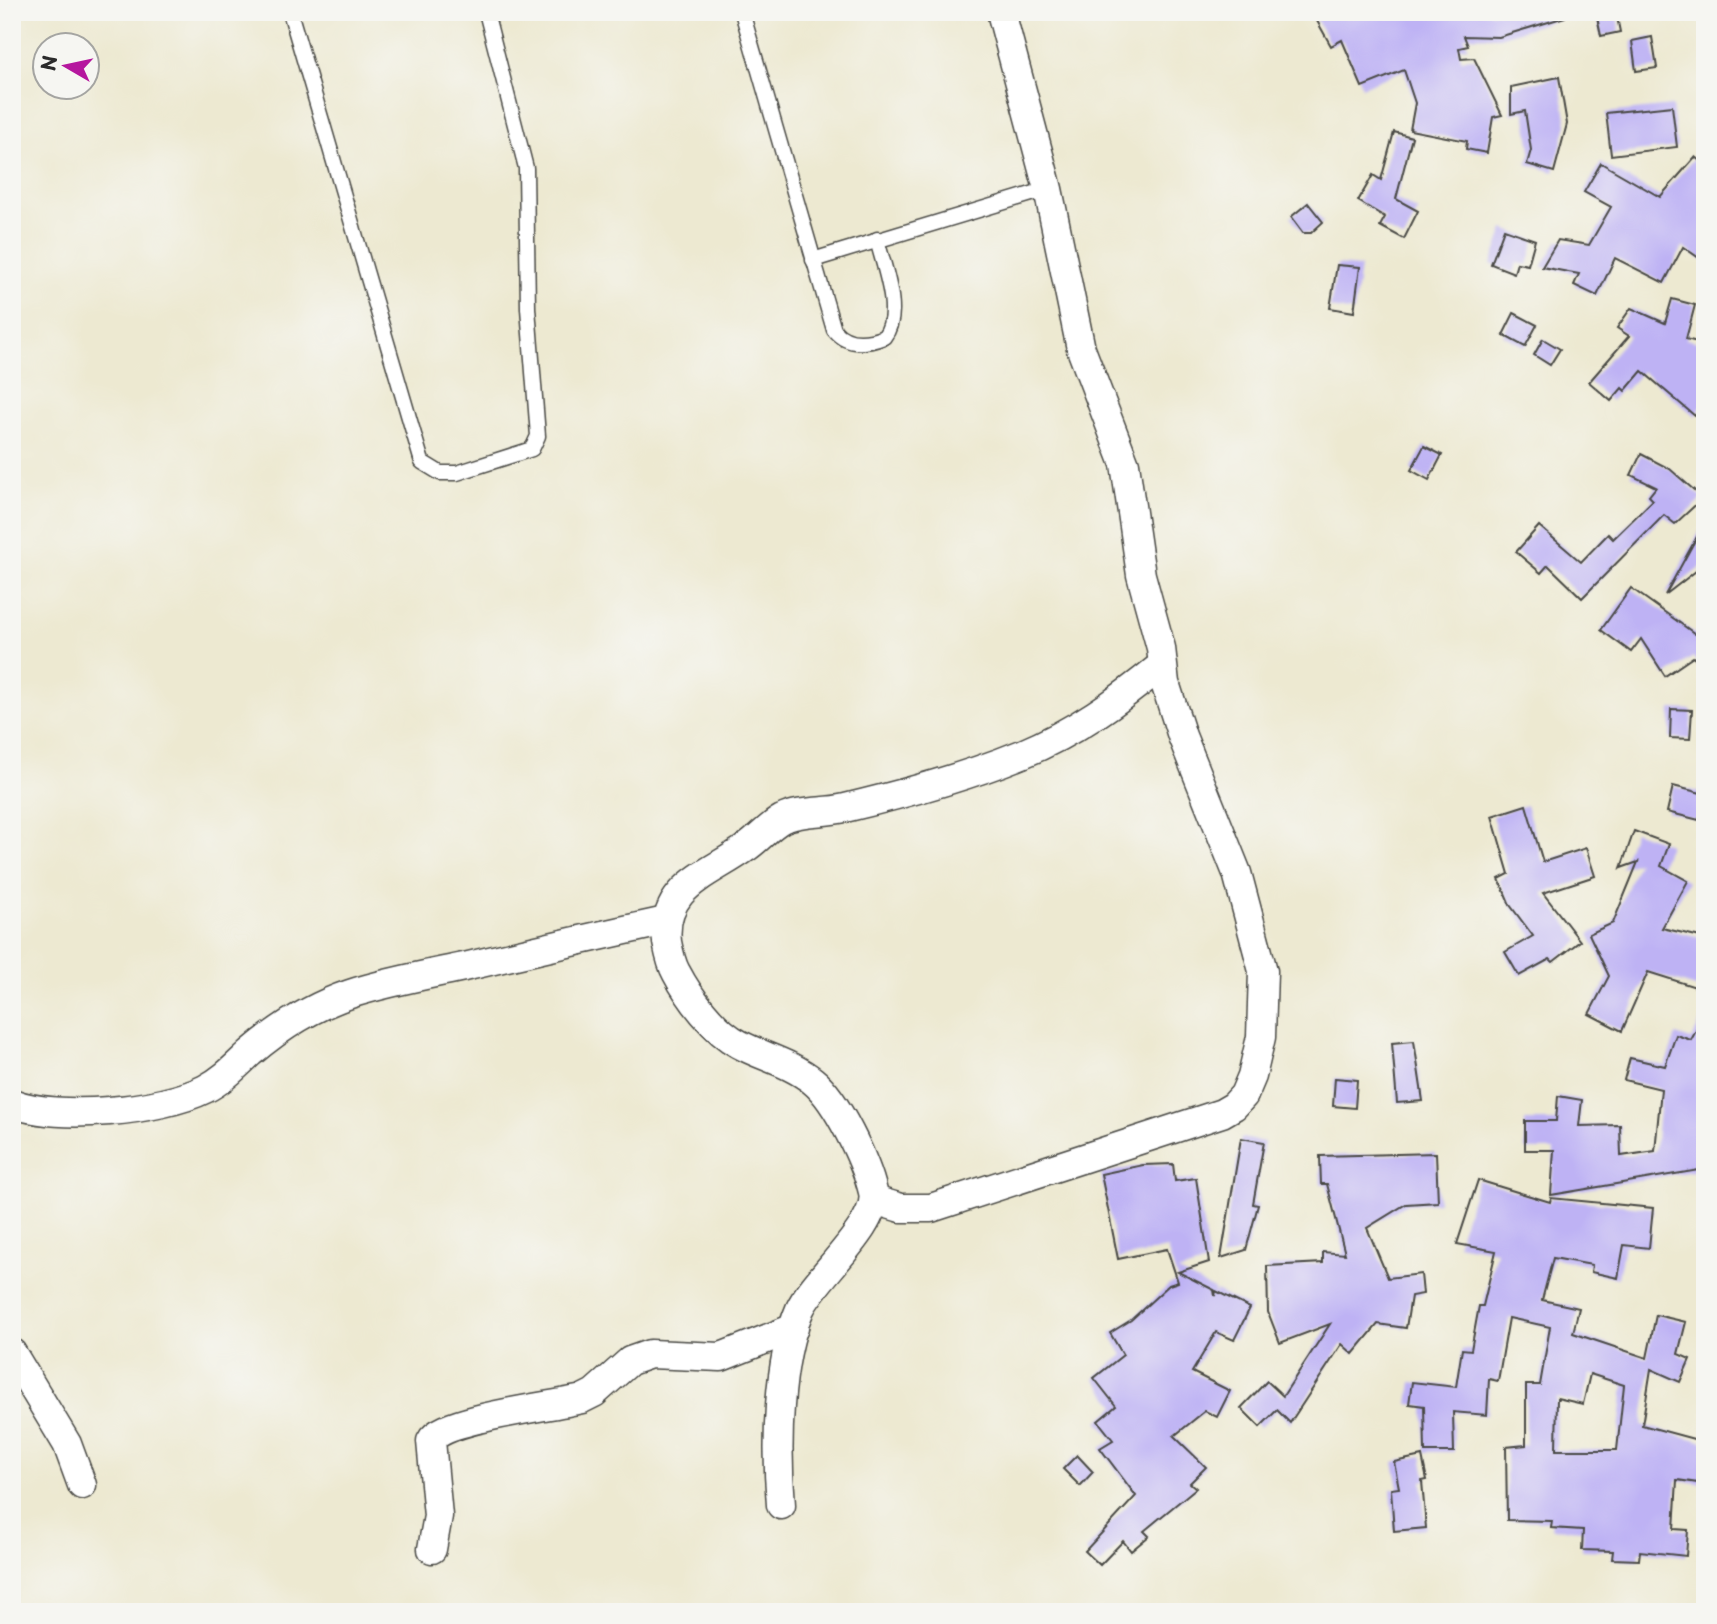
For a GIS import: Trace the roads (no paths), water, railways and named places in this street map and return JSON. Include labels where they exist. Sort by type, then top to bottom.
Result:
[{"type":"street","points":[[874,1200],[901,1208],[931,1208],[1222,1113],[1234,1106],[1244,1095],[1261,1037],[1264,971],[1244,891],[1182,736],[1162,665],[1161,648],[1141,575],[1125,464],[1081,349],[1048,189],[1001,12]]},
{"type":"street","points":[[780,1505],[777,1426],[794,1328],[809,1295],[868,1219],[874,1200],[852,1138],[829,1097],[802,1073],[736,1042],[721,1030],[676,972],[669,954],[666,921],[675,898],[692,882],[748,847],[781,820],[904,794],[1021,754],[1084,725],[1162,665]]},
{"type":"street","points":[[12,1103],[37,1111],[53,1111],[134,1107],[177,1100],[205,1089],[229,1073],[296,1019],[349,994],[666,921]]},
{"type":"street","points":[[432,1549],[438,1516],[430,1441],[439,1431],[460,1423],[582,1399],[594,1393],[630,1361],[650,1354],[721,1357],[794,1328]]},
{"type":"street","points":[[12,1353],[67,1444],[82,1485]]},
{"type":"lane","points":[[290,12],[422,462],[440,473],[457,473],[532,449],[538,436],[528,307],[526,168],[486,12]]},
{"type":"lane","points":[[742,12],[834,330],[848,341],[875,341],[888,332],[892,308],[877,239]]},
{"type":"lane","points":[[813,260],[1048,189]]}]
